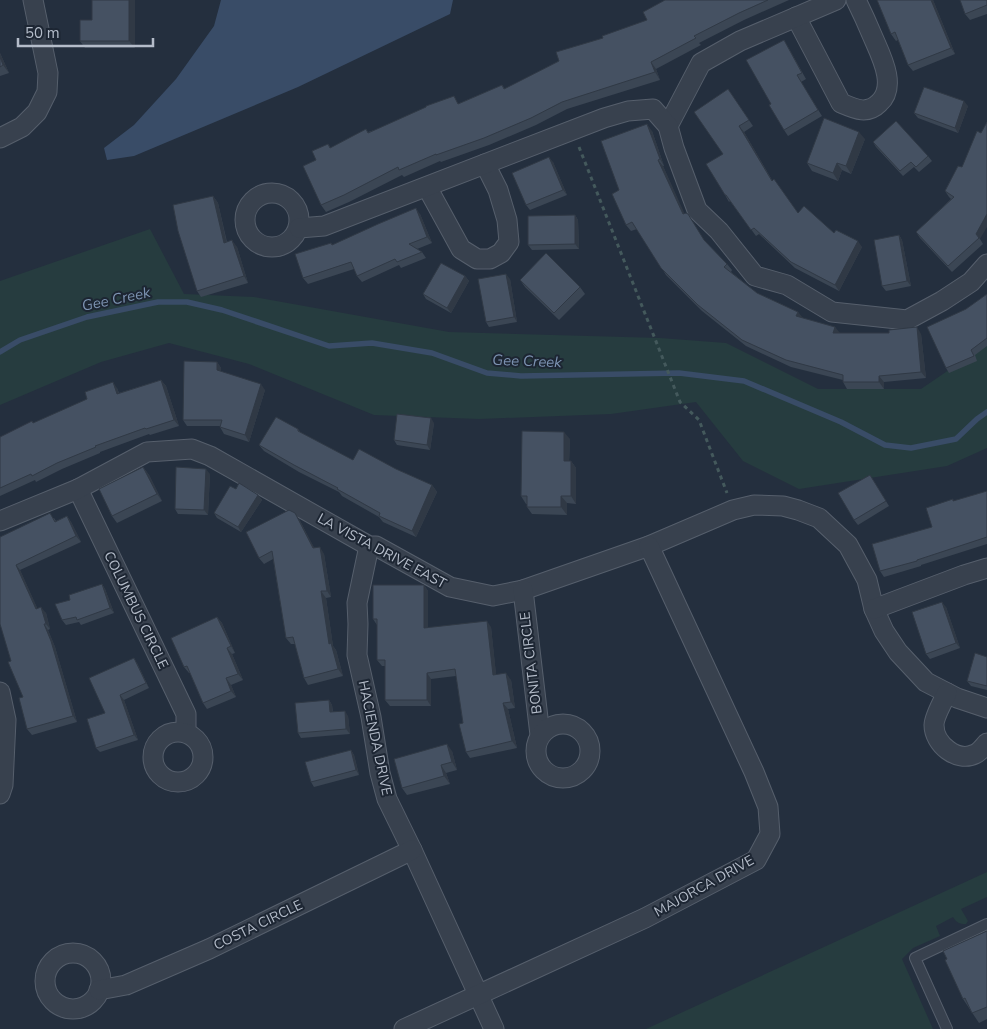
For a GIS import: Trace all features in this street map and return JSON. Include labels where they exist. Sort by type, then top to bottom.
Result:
[{"type":"street","points":[[0,138],[22,127],[37,112],[47,92],[48,73],[33,0]]},
{"type":"street","points":[[668,126],[701,63],[740,41],[836,0]]},
{"type":"street","points":[[796,17],[840,103],[855,109],[870,110],[883,99],[886,92],[887,76],[884,61],[856,0]]},
{"type":"street","points":[[299,228],[324,226],[572,130],[628,111],[653,109],[668,126],[674,148],[697,210],[719,231],[755,276],[787,285],[832,312],[907,320],[942,301],[970,282],[987,264]]},
{"type":"street","points":[[427,186],[461,249],[477,260],[490,260],[501,253],[509,242],[507,220],[498,190],[485,164]]},
{"type":"street","name":"LA VISTA DRIVE EAST","points":[[0,521],[78,488],[147,452],[192,449],[217,459],[369,546],[376,546],[450,588],[493,596],[523,590],[649,546],[733,510],[754,505],[783,506],[819,518],[848,545],[867,580],[874,609],[884,631],[898,652],[926,682],[957,698],[987,708]]},
{"type":"street","name":"COLUMBUS CIRCLE","points":[[78,488],[186,714],[186,733]]},
{"type":"street","name":"HACIENDA DRIVE","points":[[369,546],[357,603],[357,655],[371,717],[380,773],[387,799],[494,1029]]},
{"type":"street","name":"MAJORCA DRIVE","points":[[479,995],[645,918],[756,860],[770,834],[768,807],[754,772],[649,546]]},
{"type":"street","points":[[874,609],[987,568]]},
{"type":"street","name":"BONITA CIRCLE","points":[[523,590],[540,736]]},
{"type":"street","points":[[0,692],[6,720],[3,785],[0,794]]},
{"type":"street","points":[[947,693],[939,707],[934,725],[937,740],[941,745],[954,754],[966,756],[976,754],[987,743]]},
{"type":"street","name":"COSTA CIRCLE","points":[[99,990],[126,985],[209,949],[412,850]]},
{"type":"street","points":[[404,1029],[479,995]]},
{"type":"lane","points":[[947,1029],[915,958],[987,924]]},
{"type":"path","points":[[572,130],[680,402],[699,420],[733,510]]},
{"type":"green space","points":[[150,229],[184,294],[254,297],[449,332],[660,338],[726,343],[818,389],[921,389],[987,344],[987,448],[947,466],[799,489],[743,461],[696,402],[611,414],[479,419],[374,415],[249,364],[169,343],[101,362],[0,405],[0,281]]},
{"type":"green space","points":[[987,872],[987,897],[961,909],[968,921],[966,924],[958,923],[953,917],[936,926],[940,936],[913,948],[902,959],[933,1029],[646,1029]]},
{"type":"water","points":[[221,0],[453,0],[450,14],[298,87],[134,156],[107,160],[104,148],[134,125],[176,79],[214,26]]},
{"type":"building","points":[[92,0],[129,0],[129,41],[80,41],[80,20],[92,20]]},
{"type":"building","points":[[665,0],[768,0],[694,36],[696,38],[651,62],[655,72],[562,102],[531,118],[484,138],[436,154],[399,170],[398,167],[321,205],[303,166],[316,160],[312,151],[328,144],[330,148],[366,129],[368,133],[426,106],[454,96],[458,104],[502,85],[504,89],[559,61],[556,52],[603,38],[602,36],[647,20],[643,12]]},
{"type":"building","points":[[877,0],[931,0],[951,48],[908,65],[895,32],[891,34]]},
{"type":"building","points":[[960,0],[987,0],[987,5],[965,14]]},
{"type":"building","points":[[784,40],[802,73],[797,75],[818,110],[784,130],[746,60]]},
{"type":"building","points":[[924,87],[964,101],[955,128],[914,113]]},
{"type":"building","points":[[728,89],[749,120],[739,126],[772,181],[774,179],[798,213],[804,206],[834,233],[836,230],[858,241],[835,285],[791,262],[754,228],[751,230],[725,195],[706,164],[723,154],[694,112]]},
{"type":"building","points":[[824,118],[859,132],[846,166],[837,163],[833,173],[807,163]]},
{"type":"building","points":[[896,121],[928,156],[916,167],[911,162],[900,171],[873,142]]},
{"type":"building","points":[[987,122],[987,214],[976,234],[979,238],[948,266],[916,232],[954,197],[945,191],[958,166],[962,167],[977,131],[981,133]]},
{"type":"building","points":[[647,124],[660,159],[658,160],[683,214],[688,214],[704,240],[727,264],[724,267],[757,293],[798,312],[796,316],[835,327],[833,333],[889,333],[889,330],[917,327],[921,372],[879,376],[879,382],[843,382],[843,375],[786,360],[742,340],[698,305],[661,268],[632,222],[626,225],[612,194],[619,190],[601,141]]},
{"type":"building","points":[[549,157],[563,190],[526,205],[512,173]]},
{"type":"building","points":[[213,196],[224,243],[232,240],[244,276],[197,291],[178,231],[173,205]]},
{"type":"building","points":[[416,208],[427,237],[409,244],[422,252],[397,262],[395,259],[357,276],[351,262],[303,278],[295,254],[331,243],[332,245]]},
{"type":"building","points":[[575,215],[575,244],[528,245],[528,216]]},
{"type":"building","points":[[899,235],[907,281],[882,286],[874,240]]},
{"type":"building","points":[[546,253],[580,287],[554,313],[520,280]]},
{"type":"building","points":[[441,263],[465,276],[447,308],[423,294]]},
{"type":"building","points":[[506,274],[514,317],[486,322],[478,279]]},
{"type":"building","points":[[987,294],[987,338],[971,350],[974,356],[946,368],[927,327],[966,309]]},
{"type":"building","points":[[184,361],[217,362],[217,370],[261,384],[245,435],[220,427],[222,420],[183,420]]},
{"type":"building","points":[[161,380],[174,420],[95,446],[32,476],[31,474],[0,488],[0,437],[32,421],[33,423],[87,399],[85,392],[113,382],[117,394]]},
{"type":"building","points":[[397,414],[431,418],[427,445],[394,440]]},
{"type":"building","points":[[276,417],[353,460],[359,449],[396,469],[432,485],[412,531],[379,516],[380,513],[338,488],[259,445]]},
{"type":"building","points":[[522,431],[564,432],[564,461],[571,461],[571,496],[561,496],[561,507],[527,507],[527,496],[521,496]]},
{"type":"building","points":[[143,467],[157,494],[112,516],[99,489]]},
{"type":"building","points":[[176,467],[206,469],[204,510],[175,509]]},
{"type":"building","points":[[870,475],[886,501],[854,520],[838,493]]},
{"type":"building","points":[[239,483],[258,495],[238,527],[214,513],[230,486],[236,489]]},
{"type":"building","points":[[987,491],[987,537],[917,561],[880,571],[872,544],[932,527],[926,508]]},
{"type":"building","points":[[289,510],[295,513],[313,548],[320,547],[327,591],[321,591],[329,644],[331,643],[338,669],[304,678],[293,637],[286,638],[272,551],[259,558],[246,532]]},
{"type":"building","points":[[50,513],[55,522],[67,516],[76,536],[16,565],[36,609],[41,607],[46,624],[44,624],[51,641],[73,716],[27,729],[19,698],[23,697],[8,662],[11,661],[0,624],[0,537]]},
{"type":"building","points":[[102,584],[110,608],[77,620],[76,617],[62,620],[55,604],[70,600],[69,595]]},
{"type":"building","points":[[373,585],[424,585],[424,628],[487,621],[493,675],[506,673],[511,702],[503,703],[512,741],[466,752],[459,724],[463,723],[455,669],[427,673],[427,700],[385,700],[385,660],[377,660],[377,619],[373,619]]},
{"type":"building","points":[[942,602],[956,643],[926,654],[912,612]]},
{"type":"building","points":[[217,617],[231,646],[227,648],[238,674],[226,678],[231,691],[203,703],[187,666],[184,667],[171,638]]},
{"type":"building","points":[[975,653],[987,657],[987,686],[967,681]]},
{"type":"building","points":[[134,658],[146,683],[120,695],[134,735],[96,748],[87,719],[105,713],[89,678]]},
{"type":"building","points":[[329,700],[330,712],[345,711],[346,729],[298,733],[295,703]]},
{"type":"building","points":[[447,744],[452,762],[441,765],[444,776],[402,788],[394,759]]},
{"type":"building","points":[[351,750],[356,770],[311,782],[305,762]]},
{"type":"building","points":[[987,931],[987,1007],[972,1013],[965,998],[963,999],[945,960],[947,959],[943,951]]},
{"type":"waterway","name":"Gee Creek","points":[[0,352],[20,340],[87,317],[158,302],[187,302],[222,310],[329,346],[372,343],[432,353],[487,373],[521,376],[679,373],[744,381],[841,422],[885,445],[911,448],[956,439],[987,412]]}]
